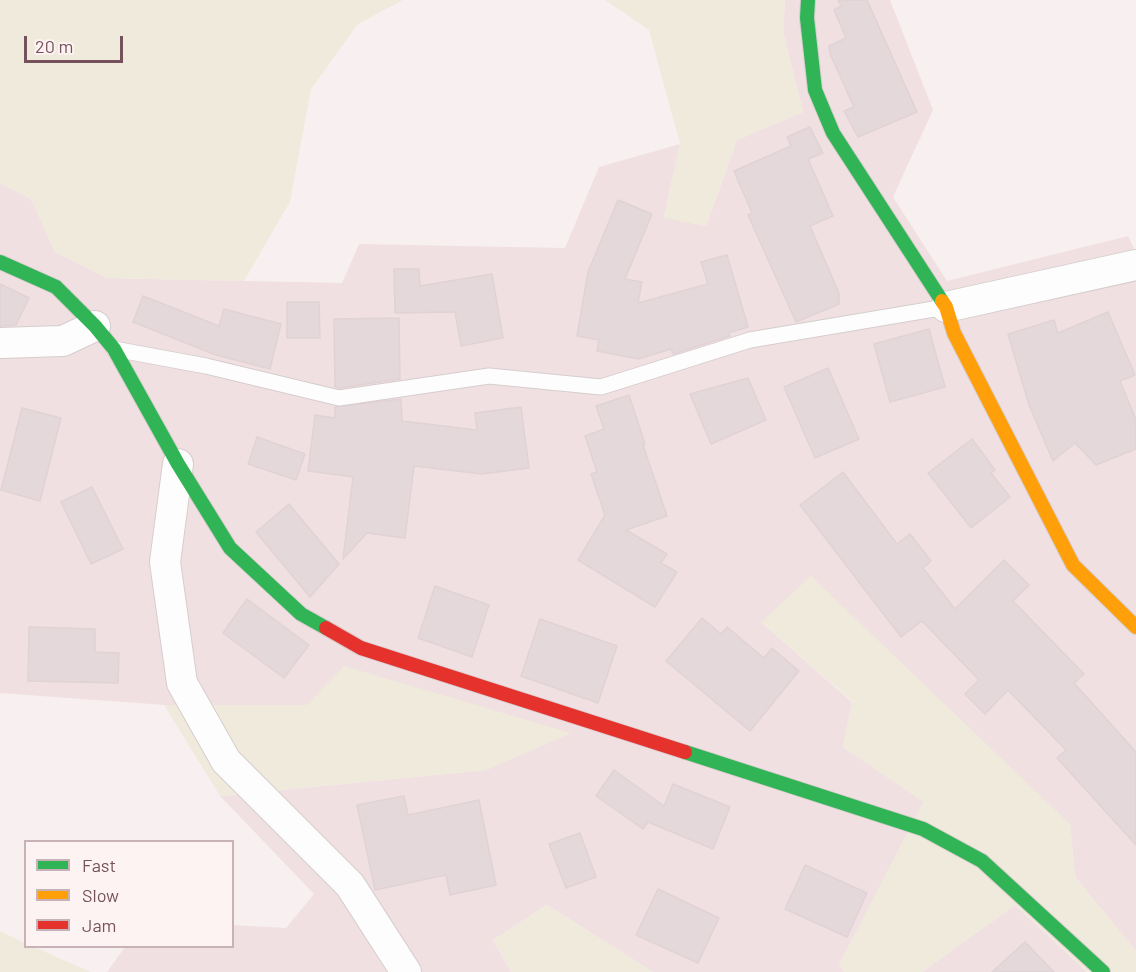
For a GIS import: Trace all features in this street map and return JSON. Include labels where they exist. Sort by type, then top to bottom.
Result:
[{"type":"street","points":[[808,0],[807,18],[815,90],[833,133],[946,307],[954,333],[1072,565],[1136,627]]},
{"type":"street","points":[[0,262],[56,287],[95,326],[114,349],[178,464],[230,548],[301,614],[361,648],[923,829],[982,861],[1103,972]]},
{"type":"street","points":[[946,307],[1136,265]]},
{"type":"street","points":[[0,343],[63,341],[95,326]]},
{"type":"street","points":[[178,464],[165,562],[182,683],[226,761],[350,885],[406,972]]},
{"type":"lane","points":[[114,349],[206,366],[339,398],[489,376],[601,387],[750,340],[946,307]]},
{"type":"shaded area","points":[[0,0],[403,0],[358,24],[311,89],[290,202],[244,281],[107,278],[55,252],[31,199],[0,183]]},
{"type":"shaded area","points":[[605,0],[785,0],[783,31],[803,112],[737,140],[706,226],[664,218],[680,144],[649,30]]},
{"type":"shaded area","points":[[785,0],[890,0],[933,110],[893,197],[947,281],[1128,236],[1136,253],[1136,951],[1075,877],[1070,824],[761,622],[852,702],[843,747],[924,802],[839,965],[845,972],[653,972],[547,905],[493,940],[511,972],[107,972],[124,948],[234,948],[234,925],[286,928],[314,894],[220,796],[487,770],[307,705],[164,705],[0,693],[0,183],[31,199],[55,252],[107,278],[342,283],[359,244],[565,248],[599,167],[680,144],[664,217],[706,226],[737,140],[803,112],[783,31]]},
{"type":"shaded area","points":[[811,576],[1070,824],[1075,877],[1136,951],[1136,972],[1087,972],[1015,905],[922,972],[845,972],[839,965],[923,802],[843,747],[852,701],[761,622]]},
{"type":"shaded area","points":[[344,666],[571,733],[487,770],[220,796],[164,705],[307,705]]},
{"type":"shaded area","points":[[547,905],[653,972],[511,972],[493,940]]},
{"type":"shaded area","points":[[1015,905],[1087,972],[922,972]]},
{"type":"shaded area","points":[[0,931],[24,943],[24,948],[36,948],[91,972],[0,972]]},
{"type":"building","points":[[838,0],[867,0],[917,112],[858,137],[844,111],[854,107],[830,54],[829,46],[846,38],[834,10],[841,6]]},
{"type":"building","points":[[810,127],[823,153],[808,159],[833,216],[810,226],[839,293],[839,304],[796,322],[748,215],[752,213],[734,171],[791,146],[787,137]]},
{"type":"building","points":[[618,200],[652,214],[625,279],[642,282],[638,303],[708,284],[701,262],[727,255],[748,327],[728,333],[730,336],[673,354],[671,349],[638,359],[597,351],[599,340],[577,336],[588,272]]},
{"type":"building","points":[[394,269],[419,269],[420,286],[492,274],[503,338],[461,346],[455,312],[395,313]]},
{"type":"building","points":[[0,284],[29,298],[16,325],[0,326]]},
{"type":"building","points":[[143,296],[219,326],[224,309],[281,324],[270,369],[216,355],[133,322]]},
{"type":"building","points":[[287,302],[319,302],[320,338],[287,338]]},
{"type":"building","points":[[1108,312],[1135,375],[1120,381],[1136,420],[1136,449],[1096,465],[1075,443],[1053,461],[1029,405],[1008,334],[1054,320],[1058,333]]},
{"type":"building","points":[[399,318],[400,379],[335,387],[334,319]]},
{"type":"building","points":[[929,329],[945,387],[890,402],[874,344]]},
{"type":"building","points":[[828,368],[859,439],[815,458],[784,387]]},
{"type":"building","points":[[748,378],[766,420],[711,444],[690,394]]},
{"type":"building","points":[[629,395],[667,516],[626,530],[667,554],[661,563],[677,572],[655,607],[578,560],[605,515],[591,474],[597,472],[585,436],[604,429],[596,406]]},
{"type":"building","points":[[401,399],[402,421],[477,430],[475,413],[521,407],[529,468],[482,474],[414,466],[405,538],[367,533],[343,559],[353,477],[308,471],[315,415],[335,418],[335,407]]},
{"type":"building","points":[[22,408],[61,418],[40,501],[1,490]]},
{"type":"building","points":[[257,437],[305,454],[296,480],[248,464]]},
{"type":"building","points":[[972,439],[995,470],[991,473],[1010,497],[971,528],[928,473]]},
{"type":"building","points":[[843,472],[897,544],[910,534],[931,561],[923,568],[955,609],[1004,560],[1029,585],[1013,601],[1084,674],[1074,683],[1136,752],[1136,845],[1057,758],[1066,750],[1008,690],[985,714],[965,694],[979,680],[922,621],[901,637],[800,505]]},
{"type":"building","points":[[92,487],[123,549],[91,564],[61,502]]},
{"type":"building","points":[[289,504],[339,564],[310,597],[256,532]]},
{"type":"building","points":[[435,586],[489,605],[472,657],[418,638]]},
{"type":"building","points":[[247,599],[309,645],[284,678],[223,633]]},
{"type":"building","points":[[702,618],[721,634],[727,627],[764,658],[772,648],[799,671],[750,731],[666,661]]},
{"type":"building","points":[[540,619],[617,646],[598,703],[521,676]]},
{"type":"building","points":[[29,627],[95,629],[95,652],[119,653],[118,683],[28,681]]},
{"type":"building","points":[[614,770],[664,806],[673,784],[730,807],[713,849],[648,822],[643,829],[596,796]]},
{"type":"building","points":[[404,796],[408,815],[479,800],[496,885],[450,895],[446,875],[375,890],[357,805]]},
{"type":"building","points":[[580,833],[596,877],[566,888],[549,844]]},
{"type":"building","points":[[805,865],[867,893],[847,937],[785,909]]},
{"type":"building","points":[[658,889],[719,918],[698,963],[636,935]]},
{"type":"building","points":[[1025,942],[1054,972],[992,972]]},
{"type":"traffic: fast","points":[[808,0],[807,18],[815,90],[833,133],[942,301]]},
{"type":"traffic: fast","points":[[0,262],[56,287],[95,326],[114,349],[178,464],[230,548],[301,614],[326,628]]},
{"type":"traffic: fast","points":[[685,752],[923,829],[982,861],[1103,972]]},
{"type":"traffic: slow","points":[[942,301],[954,333],[1073,565],[1136,627]]},
{"type":"traffic: jam","points":[[326,628],[361,648],[685,752]]}]
